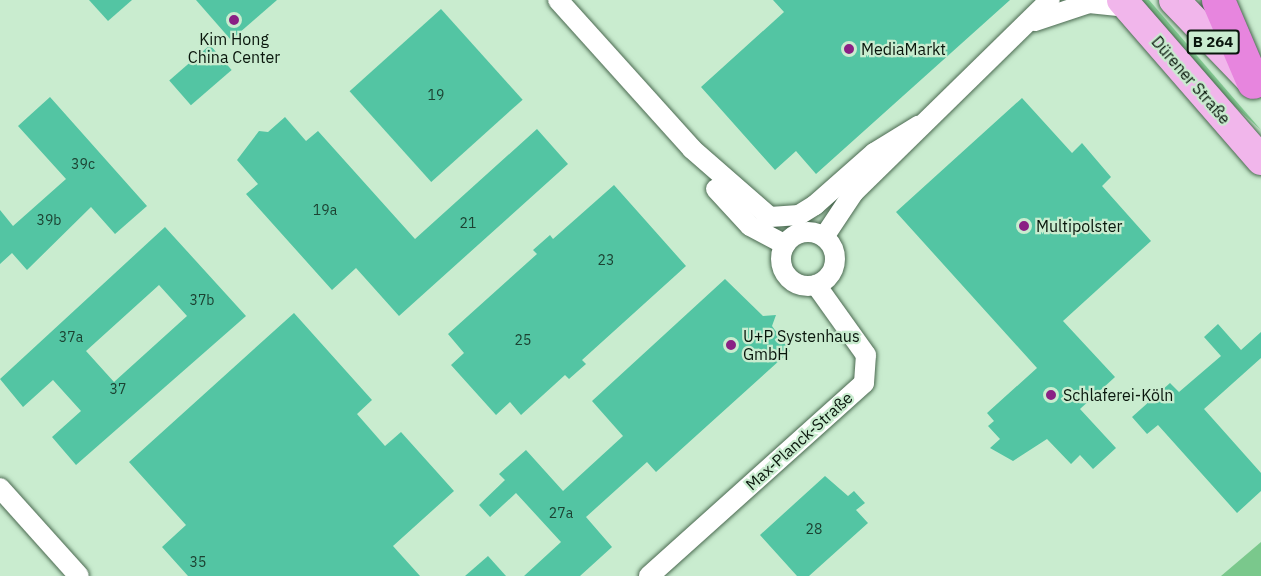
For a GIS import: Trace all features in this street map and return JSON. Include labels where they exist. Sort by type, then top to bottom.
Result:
[{"type":"highway","points":[[1218,0],[1257,86]]},
{"type":"main road","name":"B 264","points":[[1174,0],[1257,86]]},
{"type":"main road","name":"Dürener Straße","points":[[1125,3],[1261,160]]},
{"type":"street","points":[[558,0],[692,149],[758,211],[786,219],[815,205],[874,153],[918,126]]},
{"type":"street","points":[[824,237],[837,211],[918,126],[1050,0]]},
{"type":"street","points":[[1027,24],[1089,3],[1125,3]]},
{"type":"street","points":[[692,149],[703,175],[750,226],[785,245]]},
{"type":"street","points":[[802,233],[824,237],[835,262],[828,277],[816,285],[801,285],[788,276],[782,264],[785,245],[802,233]]},
{"type":"street","name":"Max-Planck-Straße","points":[[649,576],[864,382],[866,355],[816,285]]},
{"type":"street","points":[[0,488],[79,576]]},
{"type":"green space","points":[[1142,0],[1149,0],[1261,130],[1199,74]]},
{"type":"green space","points":[[1261,542],[1261,576],[1221,576]]},
{"type":"building","points":[[89,0],[132,0],[108,21]]},
{"type":"building","name":"Kim Hong China Center","points":[[196,0],[277,0],[231,40]]},
{"type":"building","name":"MediaMarkt","points":[[773,0],[1010,0],[816,174],[796,151],[775,170],[701,87],[784,12]]},
{"type":"building","points":[[441,9],[523,100],[431,182],[350,91]]},
{"type":"building","points":[[210,45],[232,70],[191,105],[169,80]]},
{"type":"building","points":[[50,97],[147,206],[115,234],[91,207],[27,270],[12,253],[0,264],[0,210],[13,226],[66,179],[18,126]]},
{"type":"building","name":"Multipolster","points":[[1022,98],[1072,153],[1082,143],[1111,177],[1102,186],[1151,241],[1063,321],[1115,377],[1080,409],[1116,448],[1093,469],[1080,455],[1071,464],[1047,439],[1013,461],[990,448],[1000,439],[988,426],[994,421],[987,413],[1037,368],[896,212]]},
{"type":"building","points":[[285,117],[306,141],[318,131],[415,239],[537,129],[568,164],[399,316],[356,268],[332,290],[246,194],[258,184],[237,160],[259,131],[268,132]]},
{"type":"building","points":[[614,185],[686,266],[582,360],[586,364],[569,379],[565,375],[521,415],[510,402],[496,415],[451,365],[464,353],[448,334],[537,254],[533,250],[550,235],[553,239]]},
{"type":"building","points":[[165,227],[246,316],[76,465],[52,437],[81,411],[53,380],[23,407],[0,379]],"holes":[[[159,285],[187,316],[114,382],[86,351]]]},
{"type":"building","points":[[725,279],[763,316],[776,315],[772,326],[790,351],[656,472],[647,462],[586,517],[612,547],[580,576],[524,576],[561,542],[516,493],[490,517],[479,505],[505,480],[499,474],[526,450],[563,491],[623,436],[592,401]]},
{"type":"building","points":[[294,313],[372,400],[357,414],[385,446],[401,432],[454,491],[393,546],[420,576],[188,576],[162,547],[186,525],[129,462]]},
{"type":"building","points":[[1218,324],[1241,350],[1261,332],[1261,358],[1204,409],[1261,473],[1261,491],[1237,513],[1158,425],[1147,434],[1132,417],[1170,383],[1179,392],[1221,356],[1204,337]]},
{"type":"building","points":[[825,476],[848,496],[854,491],[865,503],[856,510],[868,523],[809,576],[797,576],[760,535]]},
{"type":"building","points":[[488,556],[506,576],[465,576]]},
{"type":"place","name":"Kim Hong China Center","points":[[234,20]]},
{"type":"place","name":"MediaMarkt","points":[[849,49]]},
{"type":"place","name":"Multipolster","points":[[1024,226]]},
{"type":"place","name":"U+P Systenhaus GmbH","points":[[731,345]]},
{"type":"place","name":"Schlaferei-Köln","points":[[1051,395]]}]
